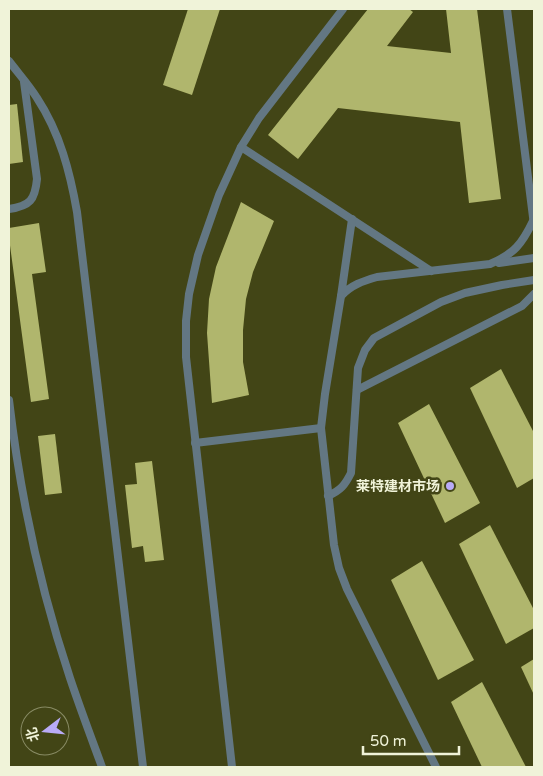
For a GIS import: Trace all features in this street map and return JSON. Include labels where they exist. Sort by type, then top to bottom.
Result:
[{"type":"lane","points":[[232,767],[186,357],[186,322],[189,294],[198,255],[219,195],[241,146],[259,118],[343,9]]},
{"type":"lane","points":[[507,9],[534,230]]},
{"type":"lane","points":[[9,61],[37,98],[54,128],[64,154],[76,204],[143,767]]},
{"type":"lane","points":[[9,209],[21,207],[28,203],[36,194],[37,179],[23,80]]},
{"type":"lane","points":[[524,146],[534,145]]},
{"type":"lane","points":[[241,146],[431,271]]},
{"type":"lane","points":[[352,219],[321,428],[336,552],[339,568],[347,589],[436,767]]},
{"type":"lane","points":[[490,264],[507,257],[514,251],[525,238],[534,221]]},
{"type":"lane","points":[[342,296],[348,289],[362,281],[377,277],[534,258]]},
{"type":"lane","points":[[328,496],[346,484],[351,473],[358,368],[365,350],[374,338],[441,302],[465,293],[534,280]]},
{"type":"lane","points":[[357,390],[522,306],[534,294]]},
{"type":"lane","points":[[9,400],[22,488],[33,544],[70,677],[102,767]]},
{"type":"lane","points":[[195,443],[321,428]]},
{"type":"building","points":[[188,9],[220,9],[192,95],[163,85]]},
{"type":"building","points":[[368,9],[409,9],[413,12],[387,46],[451,53],[446,9],[477,9],[501,199],[469,203],[460,122],[338,108],[298,159],[268,135]]},
{"type":"building","points":[[17,104],[23,162],[9,164],[9,105]]},
{"type":"building","points":[[241,202],[274,221],[253,272],[246,299],[243,330],[243,362],[249,395],[212,403],[207,333],[209,299],[216,267]]},
{"type":"building","points":[[39,223],[46,272],[32,274],[49,399],[31,402],[9,228]]},
{"type":"building","points":[[501,369],[534,433],[534,478],[517,488],[470,388]]},
{"type":"building","points":[[429,404],[480,503],[445,523],[398,423]]},
{"type":"building","points":[[55,434],[62,493],[45,495],[38,436]]},
{"type":"building","points":[[152,461],[164,560],[145,562],[143,546],[132,548],[125,485],[137,484],[135,463]]},
{"type":"building","points":[[490,525],[534,610],[534,628],[506,644],[459,544]]},
{"type":"building","points":[[422,561],[474,660],[438,680],[391,580]]},
{"type":"building","points":[[534,659],[534,695],[521,667]]},
{"type":"building","points":[[482,682],[526,767],[482,767],[451,702]]},
{"type":"place","name":"莱特建材市场","points":[[450,486]]}]
